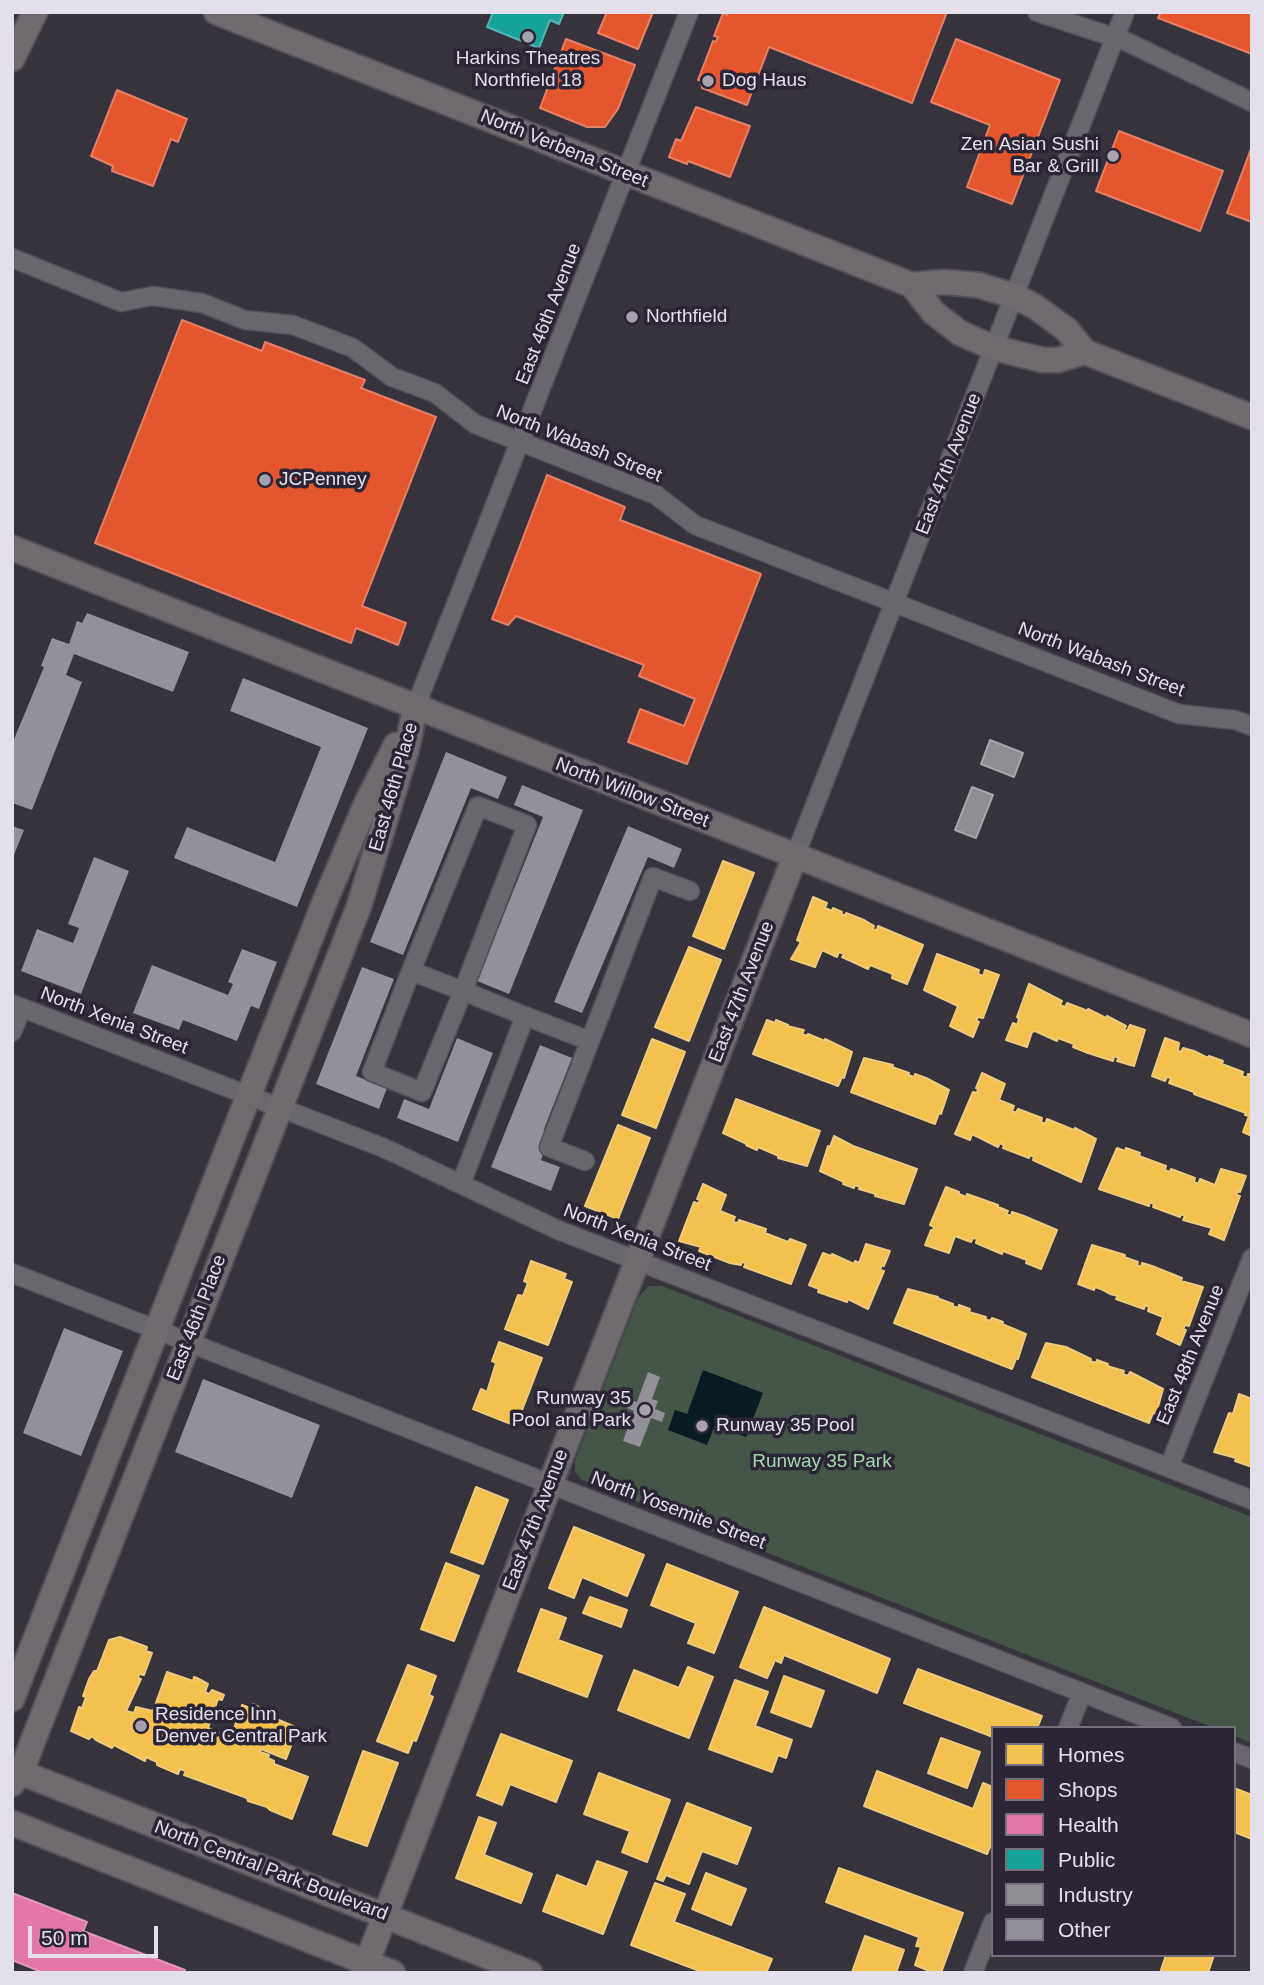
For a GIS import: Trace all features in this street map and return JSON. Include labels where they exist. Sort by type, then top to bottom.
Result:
[{"type":"street","points":[[12,60],[35,12]]},
{"type":"street","name":"North Verbena Street","points":[[216,12],[912,285],[944,282],[978,285],[1014,296],[1034,306],[1066,329],[1085,352],[1252,417]]},
{"type":"street","name":"East 46th Avenue","points":[[415,708],[689,12]]},
{"type":"street","points":[[1037,12],[1115,37],[1252,102]]},
{"type":"street","name":"East 47th Avenue","points":[[365,1968],[550,1484],[1125,12]]},
{"type":"street","name":"North Wabash Street","points":[[12,258],[121,302],[153,296],[202,303],[245,320],[293,325],[353,348],[393,377],[435,393],[475,424],[656,495],[695,525],[1179,714],[1234,720],[1252,726]]},
{"type":"street","points":[[912,285],[934,313],[960,332],[994,348],[1043,360],[1058,360],[1085,352]]},
{"type":"street","name":"North Willow Street","points":[[12,548],[1252,1035]]},
{"type":"street","name":"East 46th Place","points":[[12,1699],[361,814],[415,708]]},
{"type":"street","name":"East 46th Place","points":[[15,1775],[359,906],[407,748],[415,708]]},
{"type":"street","points":[[478,806],[527,825],[422,1092],[372,1072],[411,971],[478,806]]},
{"type":"street","points":[[585,1161],[549,1147],[653,877],[690,891]]},
{"type":"street","points":[[411,971],[590,1041]]},
{"type":"street","points":[[12,1032],[17,1006]]},
{"type":"street","name":"North Xenia Street","points":[[17,1006],[405,1157],[554,1228],[1252,1500]]},
{"type":"street","points":[[461,1184],[526,1016]]},
{"type":"street","name":"East 48th Avenue","points":[[1170,1467],[1251,1265]]},
{"type":"street","name":"North Yosemite Street","points":[[12,1273],[1167,1726]]},
{"type":"street","points":[[1069,1726],[1082,1693]]},
{"type":"street","name":"North Central Park Boulevard","points":[[15,1775],[530,1973]]},
{"type":"street","points":[[12,1823],[365,1968],[393,1973]]},
{"type":"street","points":[[973,1973],[991,1927]]},
{"type":"green space","name":"Runway 35 Park","points":[[649,1286],[662,1286],[1252,1517],[1252,1743],[1236,1737],[1236,1726],[1209,1726],[582,1480],[575,1472],[575,1461],[639,1296]]},
{"type":"water","name":"Runway 35 Pool","points":[[703,1370],[763,1393],[746,1437],[715,1425],[707,1445],[668,1430],[675,1410],[687,1414]]},
{"type":"building: Homes","points":[[723,861],[754,873],[724,949],[693,936]]},
{"type":"building: Homes","points":[[813,897],[827,903],[825,908],[832,911],[833,908],[845,916],[846,913],[864,920],[874,926],[873,929],[877,930],[878,926],[923,945],[907,984],[892,978],[893,974],[870,965],[868,969],[842,957],[844,954],[839,952],[837,957],[822,950],[815,967],[791,959],[801,942],[797,940]]},
{"type":"building: Homes","points":[[689,947],[721,960],[689,1041],[655,1027]]},
{"type":"building: Homes","points":[[937,954],[979,970],[978,974],[983,976],[985,970],[999,975],[983,1018],[978,1017],[976,1021],[979,1022],[973,1037],[950,1026],[958,1006],[924,990]]},
{"type":"building: Homes","points":[[1029,984],[1062,1001],[1060,1005],[1065,1007],[1067,1003],[1106,1018],[1107,1016],[1126,1026],[1124,1030],[1127,1031],[1130,1025],[1145,1030],[1134,1066],[1117,1061],[1119,1058],[1114,1056],[1113,1061],[1088,1053],[1073,1047],[1074,1044],[1058,1038],[1057,1041],[1035,1031],[1032,1032],[1027,1047],[1006,1040],[1013,1023],[1017,1025],[1017,1017]]},
{"type":"building: Homes","points":[[767,1020],[775,1023],[776,1020],[804,1030],[802,1034],[825,1039],[852,1052],[844,1078],[842,1077],[838,1086],[753,1054]]},
{"type":"building: Homes","points":[[1165,1038],[1179,1043],[1178,1051],[1181,1052],[1183,1048],[1194,1051],[1223,1061],[1222,1064],[1243,1072],[1242,1076],[1247,1078],[1248,1074],[1252,1075],[1252,1136],[1243,1132],[1249,1116],[1245,1115],[1246,1113],[1169,1083],[1171,1078],[1167,1077],[1165,1081],[1152,1076]]},
{"type":"building: Homes","points":[[652,1039],[685,1052],[656,1128],[622,1115]]},
{"type":"building: Homes","points":[[864,1058],[893,1065],[892,1067],[909,1073],[908,1075],[914,1077],[915,1074],[926,1078],[949,1090],[935,1124],[851,1092]]},
{"type":"building: Homes","points":[[982,1073],[1005,1084],[999,1100],[1014,1106],[1012,1111],[1016,1113],[1018,1109],[1042,1118],[1041,1122],[1045,1124],[1047,1119],[1074,1130],[1075,1128],[1096,1139],[1081,1182],[1033,1160],[1034,1157],[1030,1155],[1029,1158],[1003,1148],[1004,1145],[1000,1143],[998,1147],[972,1134],[970,1140],[955,1134],[973,1092],[977,1093],[976,1088]]},
{"type":"building: Homes","points":[[736,1099],[820,1131],[807,1166],[778,1158],[779,1156],[758,1147],[757,1150],[723,1133]]},
{"type":"building: Homes","points":[[618,1125],[650,1138],[618,1219],[585,1206]]},
{"type":"building: Homes","points":[[834,1136],[853,1146],[917,1169],[904,1204],[875,1196],[876,1194],[859,1189],[860,1187],[855,1185],[854,1188],[843,1184],[844,1182],[820,1171]]},
{"type":"building: Homes","points":[[1117,1148],[1140,1153],[1139,1156],[1166,1166],[1165,1170],[1170,1172],[1171,1169],[1195,1178],[1194,1182],[1198,1184],[1200,1179],[1215,1185],[1221,1169],[1246,1176],[1240,1192],[1236,1195],[1240,1196],[1224,1240],[1209,1234],[1212,1228],[1183,1220],[1185,1216],[1181,1214],[1180,1217],[1153,1207],[1154,1204],[1150,1202],[1149,1206],[1099,1189]]},
{"type":"building: Homes","points":[[703,1184],[726,1195],[720,1211],[735,1217],[733,1222],[738,1223],[739,1220],[766,1229],[765,1233],[788,1242],[790,1239],[806,1245],[791,1284],[744,1267],[746,1263],[730,1263],[699,1251],[701,1247],[679,1241],[694,1202],[698,1204],[700,1200],[697,1199]]},
{"type":"building: Homes","points":[[946,1187],[966,1197],[967,1194],[998,1205],[1011,1216],[1012,1212],[1057,1230],[1041,1269],[1026,1263],[1027,1260],[1003,1251],[1002,1254],[976,1243],[977,1239],[973,1238],[971,1242],[955,1236],[949,1253],[925,1245],[931,1230],[933,1231],[934,1227],[930,1225]]},
{"type":"building: Homes","points":[[866,1244],[890,1251],[880,1270],[884,1271],[868,1309],[848,1299],[847,1302],[818,1292],[819,1289],[809,1285],[823,1253],[854,1264],[855,1261],[859,1263]]},
{"type":"building: Homes","points":[[1092,1245],[1125,1255],[1124,1257],[1138,1262],[1137,1265],[1141,1267],[1142,1263],[1152,1266],[1182,1278],[1181,1281],[1203,1287],[1189,1326],[1185,1325],[1183,1329],[1186,1330],[1180,1345],[1157,1334],[1163,1317],[1148,1311],[1149,1307],[1145,1305],[1144,1309],[1116,1299],[1118,1296],[1101,1289],[1095,1287],[1094,1290],[1078,1284]]},
{"type":"building: Homes","points":[[531,1261],[566,1274],[564,1279],[572,1282],[548,1345],[505,1329],[518,1295],[523,1296],[528,1283],[524,1281]]},
{"type":"building: Homes","points":[[908,1289],[938,1297],[958,1308],[959,1305],[970,1309],[969,1312],[986,1317],[985,1319],[990,1321],[992,1318],[1003,1322],[1002,1324],[1026,1334],[1012,1369],[894,1323]]},
{"type":"building: Homes","points":[[499,1342],[542,1358],[516,1426],[473,1409],[481,1389],[487,1392],[496,1363],[492,1361]]},
{"type":"building: Homes","points":[[1046,1343],[1066,1347],[1091,1359],[1090,1361],[1096,1363],[1097,1360],[1124,1371],[1123,1374],[1128,1376],[1130,1372],[1163,1389],[1156,1414],[1153,1413],[1149,1423],[1032,1377]]},
{"type":"building: Homes","points":[[1239,1394],[1252,1399],[1252,1467],[1235,1461],[1236,1458],[1214,1452],[1229,1413],[1233,1414]]},
{"type":"building: Homes","points":[[476,1487],[508,1500],[483,1564],[451,1552]]},
{"type":"building: Homes","points":[[574,1527],[644,1555],[627,1596],[582,1577],[574,1598],[549,1588]]},
{"type":"building: Homes","points":[[446,1563],[479,1576],[454,1641],[421,1629]]},
{"type":"building: Homes","points":[[667,1564],[738,1592],[714,1653],[688,1643],[696,1623],[651,1605]]},
{"type":"building: Homes","points":[[590,1597],[627,1610],[621,1627],[583,1613]]},
{"type":"building: Homes","points":[[764,1607],[890,1659],[877,1693],[784,1655],[781,1663],[775,1660],[767,1678],[740,1667]]},
{"type":"building: Homes","points":[[541,1609],[566,1618],[558,1640],[602,1656],[587,1697],[518,1671]]},
{"type":"building: Homes","name":"Residence Inn Denver Central Park","points":[[120,1637],[147,1647],[146,1651],[152,1653],[144,1675],[139,1674],[138,1678],[141,1679],[126,1711],[134,1713],[136,1707],[153,1711],[167,1672],[193,1681],[194,1677],[197,1678],[208,1684],[205,1692],[209,1694],[212,1690],[224,1695],[222,1700],[218,1699],[208,1728],[231,1737],[242,1705],[250,1708],[253,1704],[268,1712],[267,1715],[298,1728],[286,1759],[261,1749],[260,1752],[269,1755],[268,1758],[274,1761],[274,1764],[308,1777],[292,1819],[248,1801],[247,1798],[184,1775],[186,1771],[180,1769],[178,1774],[146,1757],[145,1761],[114,1745],[112,1748],[92,1736],[89,1739],[71,1731],[79,1707],[82,1708],[86,1697],[83,1696],[89,1679],[94,1671],[97,1671],[109,1640]]},
{"type":"building: Homes","points":[[408,1665],[436,1676],[429,1695],[433,1697],[416,1741],[413,1740],[408,1753],[377,1741]]},
{"type":"building: Homes","points":[[688,1667],[713,1677],[689,1738],[618,1710],[634,1670],[679,1688]]},
{"type":"building: Homes","points":[[918,1669],[1042,1716],[1038,1726],[991,1726],[991,1736],[904,1703]]},
{"type":"building: Homes","points":[[784,1676],[824,1691],[811,1727],[771,1712]]},
{"type":"building: Homes","points":[[735,1680],[768,1692],[755,1726],[792,1740],[786,1758],[778,1755],[772,1772],[709,1749]]},
{"type":"building: Homes","points":[[501,1734],[572,1761],[556,1802],[510,1784],[502,1805],[477,1795]]},
{"type":"building: Homes","points":[[941,1738],[980,1752],[967,1788],[928,1773]]},
{"type":"building: Homes","points":[[363,1751],[398,1763],[367,1846],[333,1834]]},
{"type":"building: Homes","points":[[877,1771],[973,1809],[983,1783],[991,1786],[991,1845],[987,1854],[864,1806]]},
{"type":"building: Homes","points":[[599,1773],[670,1800],[647,1862],[622,1852],[630,1831],[584,1814]]},
{"type":"building: Homes","points":[[1236,1789],[1252,1795],[1252,1839],[1236,1833]]},
{"type":"building: Homes","points":[[687,1803],[751,1828],[737,1864],[702,1851],[689,1884],[666,1875],[663,1881],[657,1879]]},
{"type":"building: Homes","points":[[479,1817],[496,1823],[484,1855],[532,1874],[521,1903],[456,1878]]},
{"type":"building: Homes","points":[[597,1861],[627,1872],[603,1934],[543,1911],[557,1875],[587,1887]]},
{"type":"building: Homes","points":[[839,1868],[963,1913],[941,1973],[915,1965],[921,1947],[916,1946],[919,1937],[826,1902]]},
{"type":"building: Homes","points":[[706,1873],[746,1889],[731,1925],[692,1909]]},
{"type":"building: Homes","points":[[655,1883],[685,1894],[674,1922],[772,1959],[766,1973],[705,1973],[631,1945]]},
{"type":"building: Homes","points":[[865,1936],[904,1950],[896,1973],[852,1972]]},
{"type":"building: Homes","points":[[1165,1957],[1213,1957],[1208,1973],[1160,1973]]},
{"type":"building: Shops","points":[[607,12],[653,12],[638,49],[598,33]]},
{"type":"building: Shops","points":[[728,12],[947,12],[912,103],[769,47],[747,105],[702,88],[701,81],[698,80],[713,41],[716,42],[718,37],[714,36],[723,13],[727,15]]},
{"type":"building: Shops","points":[[1161,12],[1252,12],[1252,54],[1158,18]]},
{"type":"building: Shops","points":[[566,39],[635,65],[618,109],[605,127],[587,127],[540,108]]},
{"type":"building: Shops","points":[[956,39],[1060,80],[1012,204],[967,187],[990,125],[931,102]]},
{"type":"building: Shops","points":[[117,90],[187,119],[178,142],[171,139],[153,186],[112,171],[113,166],[91,156]]},
{"type":"building: Shops","points":[[696,107],[750,126],[730,177],[688,161],[687,164],[669,157],[676,139],[681,141]]},
{"type":"building: Shops","points":[[1119,131],[1223,171],[1200,231],[1096,191]]},
{"type":"building: Shops","points":[[1252,146],[1252,222],[1227,213]]},
{"type":"building: Shops","name":"JCPenney","points":[[182,320],[262,351],[265,342],[365,380],[361,388],[436,417],[362,606],[406,623],[398,645],[356,628],[351,643],[95,543]]},
{"type":"building: Shops","points":[[547,475],[625,507],[620,520],[761,574],[687,764],[628,742],[640,709],[684,726],[695,699],[639,676],[644,665],[516,616],[508,625],[492,619]]},
{"type":"building: Health","points":[[12,1893],[87,1922],[83,1931],[185,1970],[184,1973],[44,1973],[12,1960]]},
{"type":"building: Public","name":"Harkins Theatres Northfield 18","points":[[493,12],[564,12],[559,24],[550,20],[539,48],[487,27]]},
{"type":"building: Industry","points":[[990,740],[1023,753],[1014,777],[981,764]]},
{"type":"building: Industry","points":[[972,787],[993,795],[976,838],[955,830]]},
{"type":"building: Other","points":[[87,613],[189,652],[173,692],[74,654],[66,675],[82,682],[32,810],[12,803],[12,744],[44,667],[41,666],[52,638],[69,644],[77,621],[82,623]]},
{"type":"building: Other","points":[[243,678],[368,728],[297,907],[174,858],[187,827],[275,862],[321,747],[230,711]]},
{"type":"building: Other","points":[[446,752],[507,777],[498,799],[471,788],[403,955],[370,942]]},
{"type":"building: Other","points":[[522,785],[583,810],[509,994],[477,981],[543,817],[514,805]]},
{"type":"building: Other","points":[[12,826],[24,830],[12,860]]},
{"type":"building: Other","points":[[628,826],[682,849],[674,868],[648,857],[582,1013],[554,1002]]},
{"type":"building: Other","points":[[94,857],[129,871],[81,994],[21,971],[37,929],[73,943],[79,928],[68,924]]},
{"type":"building: Other","points":[[242,949],[277,962],[259,1009],[251,1006],[237,1041],[183,1020],[179,1030],[133,1013],[152,965],[228,995],[233,984],[228,982]]},
{"type":"building: Other","points":[[362,967],[394,979],[356,1076],[387,1088],[379,1109],[316,1084]]},
{"type":"building: Other","points":[[457,1038],[493,1053],[458,1142],[397,1118],[404,1099],[429,1109]]},
{"type":"building: Other","points":[[540,1045],[572,1058],[544,1129],[548,1130],[540,1147],[545,1149],[541,1160],[560,1167],[551,1191],[491,1167]]},
{"type":"building: Other","points":[[64,1328],[123,1351],[81,1456],[23,1433]]},
{"type":"building: Other","name":"Runway 35 Pool and Park","points":[[648,1372],[660,1377],[652,1399],[658,1401],[655,1409],[665,1413],[662,1422],[651,1418],[640,1447],[623,1441],[634,1411],[627,1408],[630,1400],[637,1402]]},
{"type":"building: Other","points":[[203,1379],[320,1425],[292,1498],[175,1452]]},
{"type":"place","name":"Harkins Theatres Northfield 18","points":[[528,37]]},
{"type":"place","name":"Dog Haus","points":[[708,81]]},
{"type":"place","name":"Zen Asian Sushi Bar & Grill","points":[[1113,156]]},
{"type":"place","name":"Northfield","points":[[632,317]]},
{"type":"place","name":"JCPenney","points":[[265,480]]},
{"type":"place","name":"Runway 35 Pool and Park","points":[[645,1410]]},
{"type":"place","name":"Runway 35 Pool","points":[[702,1426]]},
{"type":"place","name":"Residence Inn Denver Central Park","points":[[141,1726]]}]
